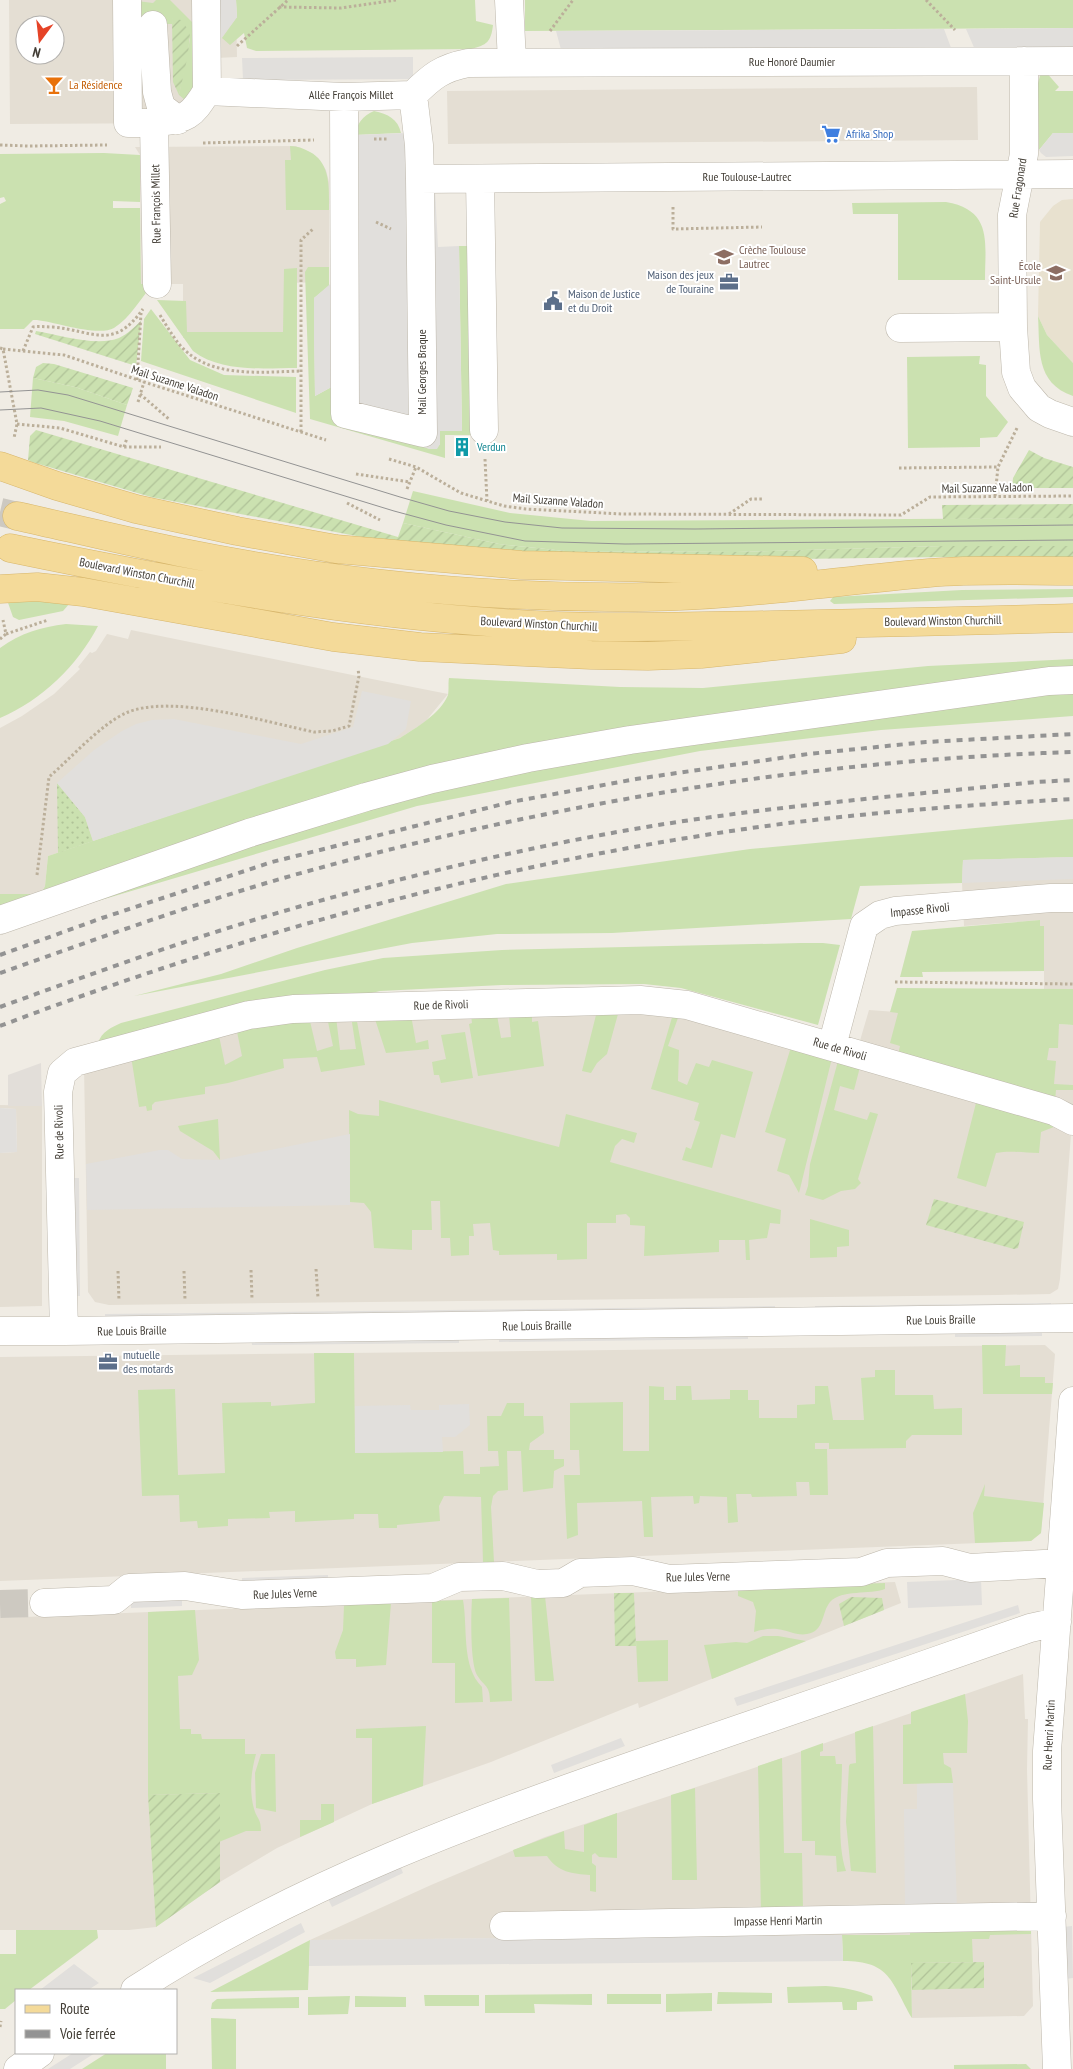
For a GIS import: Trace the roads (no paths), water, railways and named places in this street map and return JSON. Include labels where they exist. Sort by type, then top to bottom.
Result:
[{"type":"main road","points":[[0,466],[57,486],[136,509],[237,531],[336,549],[434,559],[540,566],[932,573],[1073,571]]},
{"type":"main road","points":[[17,516],[179,552],[269,568],[370,582],[477,593],[553,597],[649,597],[754,591],[932,573]]},
{"type":"main road","name":"Boulevard Winston Churchill","points":[[10,548],[135,574],[344,608],[445,619],[535,625],[617,628],[1073,618]]},
{"type":"main road","points":[[0,589],[36,587],[83,592],[372,642],[420,647],[592,655],[648,656],[701,654],[820,642],[958,621]]},
{"type":"street","points":[[127,0],[128,123],[162,129],[190,115],[207,91],[206,0]]},
{"type":"street","points":[[413,95],[449,66],[468,63],[512,62],[509,0]]},
{"type":"street","points":[[152,25],[162,129]]},
{"type":"street","name":"Rue Honoré Daumier","points":[[512,62],[1073,61]]},
{"type":"street","name":"Rue Fragonard","points":[[1024,62],[1024,154],[1012,215],[1013,326],[1016,372],[1022,388],[1026,410],[1050,414],[1073,422]]},
{"type":"street","name":"Allée François Millet","points":[[207,91],[344,97],[413,95]]},
{"type":"street","name":"Mail Georges Braque","points":[[344,97],[345,414],[422,433],[420,180],[419,145],[413,95]]},
{"type":"street","name":"Rue François Millet","points":[[153,291],[162,129]]},
{"type":"street","name":"Rue Toulouse-Lautrec","points":[[420,180],[1073,174]]},
{"type":"street","points":[[480,179],[484,430]]},
{"type":"street","points":[[900,328],[1013,326]]},
{"type":"street","points":[[0,920],[249,833],[366,796],[432,779],[528,758],[630,740],[907,700],[1049,681],[1073,680]]},
{"type":"street","name":"Impasse Rivoli","points":[[832,1046],[864,926],[880,915],[1051,898],[1073,898]]},
{"type":"street","name":"Rue de Rivoli","points":[[64,1332],[58,1092],[62,1073],[75,1062],[249,1015],[273,1011],[640,1000],[687,1005],[1054,1111],[1073,1121]]},
{"type":"street","name":"Rue Louis Braille","points":[[0,1331],[64,1332],[1073,1318]]},
{"type":"street","name":"Rue Henri Martin","points":[[1057,2069],[1052,1916],[1062,1873],[1047,1775],[1049,1724],[1073,1401]]},
{"type":"street","name":"Rue Jules Verne","points":[[44,1603],[114,1600],[129,1588],[185,1586],[252,1595],[433,1588],[459,1577],[503,1576],[537,1584],[563,1583],[580,1573],[633,1571],[669,1579],[861,1572],[887,1563],[943,1561],[970,1568],[1062,1563]]},
{"type":"street","points":[[137,1989],[180,1962],[284,1905],[372,1864],[526,1802],[1030,1628],[1057,1622]]},
{"type":"street","points":[[1049,1724],[1073,1711]]},
{"type":"street","name":"Impasse Henri Martin","points":[[504,1926],[1052,1916]]},
{"type":"street","points":[[18,2069],[39,2054]]},
{"type":"tunnel","points":[[0,512],[17,516]]},
{"type":"tunnel","points":[[0,1604],[44,1603]]},
{"type":"tram line","points":[[0,392],[38,390],[68,395],[400,497],[449,511],[505,522],[562,528],[695,529],[1073,525]]},
{"type":"tram line","points":[[0,410],[41,408],[100,421],[394,511],[446,525],[525,541],[625,544],[1073,540]]},
{"type":"railway","points":[[0,955],[102,918],[272,862],[511,802],[636,779],[808,754],[926,742],[1073,734]]},
{"type":"railway","points":[[0,973],[183,909],[294,875],[485,827],[582,807],[680,790],[876,765],[974,757],[1073,752]]},
{"type":"railway","points":[[0,1007],[106,969],[284,911],[362,889],[521,851],[601,835],[763,810],[1036,782],[1073,780]]},
{"type":"railway","points":[[0,1026],[84,995],[255,939],[429,891],[516,871],[693,837],[788,823],[930,809],[1073,799]]},
{"type":"place","name":"La Résidence","points":[[54,85]]},
{"type":"place","name":"Afrika Shop","points":[[831,134]]},
{"type":"place","name":"Crèche Toulouse Lautrec","points":[[724,257]]},
{"type":"place","name":"École Saint-Ursule","points":[[1056,273]]},
{"type":"place","name":"Maison des jeux de Touraine","points":[[729,282]]},
{"type":"place","name":"Maison de Justice et du Droit","points":[[553,301]]},
{"type":"place","name":"Verdun","points":[[462,447]]},
{"type":"place","name":"mutuelle des motards","points":[[108,1362]]}]
